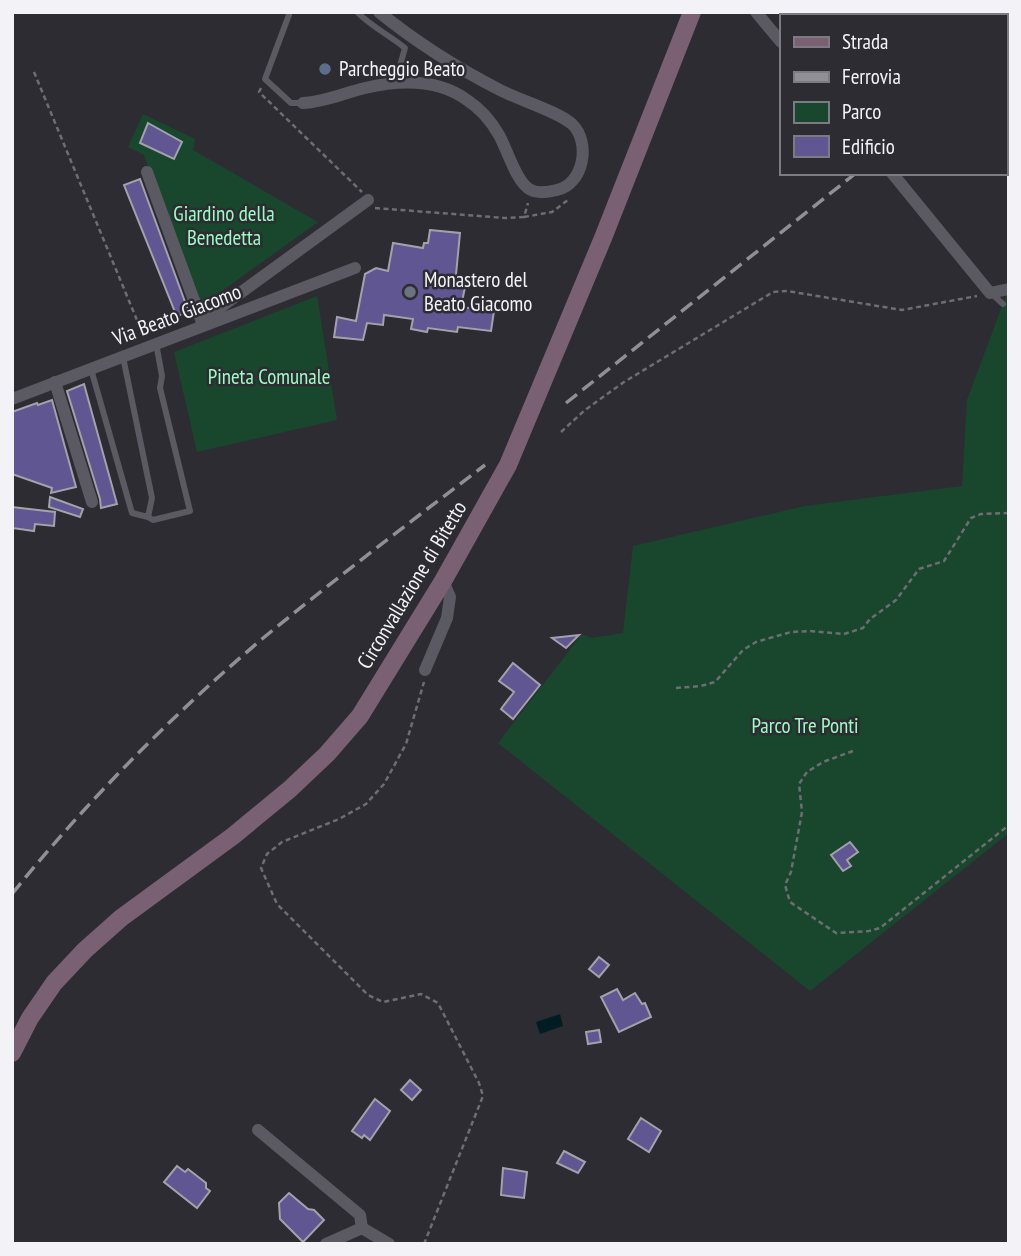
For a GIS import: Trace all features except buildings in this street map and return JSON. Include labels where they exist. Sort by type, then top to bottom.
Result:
[{"type":"main road","name":"Circonvallazione di Bitetto","points":[[12,1054],[30,1018],[54,983],[85,950],[121,918],[233,836],[290,789],[327,754],[359,716],[443,582],[508,465],[694,17]]},
{"type":"street","points":[[303,103],[318,102],[363,88],[394,84],[418,82],[444,88],[465,98],[483,112],[499,134],[521,180],[530,190],[546,192],[562,189],[573,180],[581,162],[583,146],[579,133],[571,123],[502,91],[438,55],[379,12]]},
{"type":"street","points":[[756,12],[780,41]]},
{"type":"street","points":[[147,172],[203,325],[221,307],[372,204]]},
{"type":"street","points":[[894,175],[990,293],[1009,289]]},
{"type":"street","name":"Via Beato Giacomo","points":[[14,397],[355,268]]},
{"type":"street","points":[[55,382],[92,502]]},
{"type":"street","points":[[425,670],[447,618],[450,597],[443,582]]},
{"type":"street","points":[[258,1130],[360,1215],[362,1228]]},
{"type":"street","points":[[326,1244],[362,1228]]},
{"type":"street","points":[[362,1228],[389,1244]]},
{"type":"lane","points":[[290,12],[265,79],[291,103],[303,103]]},
{"type":"lane","points":[[358,12],[380,33],[388,35],[404,48],[394,84]]},
{"type":"lane","points":[[990,293],[1003,304]]},
{"type":"lane","points":[[91,369],[132,513],[153,520],[190,512],[160,388],[162,376],[152,345]]},
{"type":"lane","points":[[123,356],[152,498],[148,517]]},
{"type":"path","points":[[34,72],[152,345]]},
{"type":"path","points":[[265,79],[260,92],[358,185],[372,204],[505,218],[552,212],[572,196]]},
{"type":"path","points":[[524,217],[530,190]]},
{"type":"path","points":[[561,432],[585,410],[624,382],[773,292],[786,291],[902,310],[990,293]]},
{"type":"path","points":[[676,688],[715,682],[743,650],[756,642],[791,632],[844,634],[863,628],[870,619],[896,600],[919,569],[944,561],[971,518],[981,514],[1009,513]]},
{"type":"path","points":[[424,1244],[483,1096],[479,1083],[438,1003],[421,994],[383,1002],[368,995],[277,904],[261,868],[267,854],[282,842],[339,819],[366,804],[384,784],[406,744],[423,688],[425,670]]},
{"type":"path","points":[[853,751],[823,762],[807,772],[799,784],[802,812],[792,872],[785,885],[790,902],[836,933],[851,934],[880,928],[1009,825]]},
{"type":"green space","name":"Giardino della Benedetta","points":[[143,114],[195,139],[193,150],[318,222],[211,299],[207,298],[201,302],[196,299],[144,155],[128,147]]},
{"type":"green space","name":"Parco Tre Ponti","points":[[1007,293],[1009,833],[810,991],[498,743],[582,634],[592,638],[623,633],[633,546],[805,506],[962,486],[967,400]]},
{"type":"green space","name":"Pineta Comunale","points":[[317,296],[337,420],[197,452],[174,352]]},
{"type":"water","points":[[560,1014],[563,1026],[540,1034],[536,1022]]},
{"type":"railway","points":[[566,403],[853,175]]},
{"type":"railway","points":[[12,894],[100,793],[195,698],[289,617],[485,465]]},
{"type":"place","name":"Parcheggio Beato","points":[[325,69]]},
{"type":"place","name":"Monastero del Beato Giacomo","points":[[410,292]]}]
